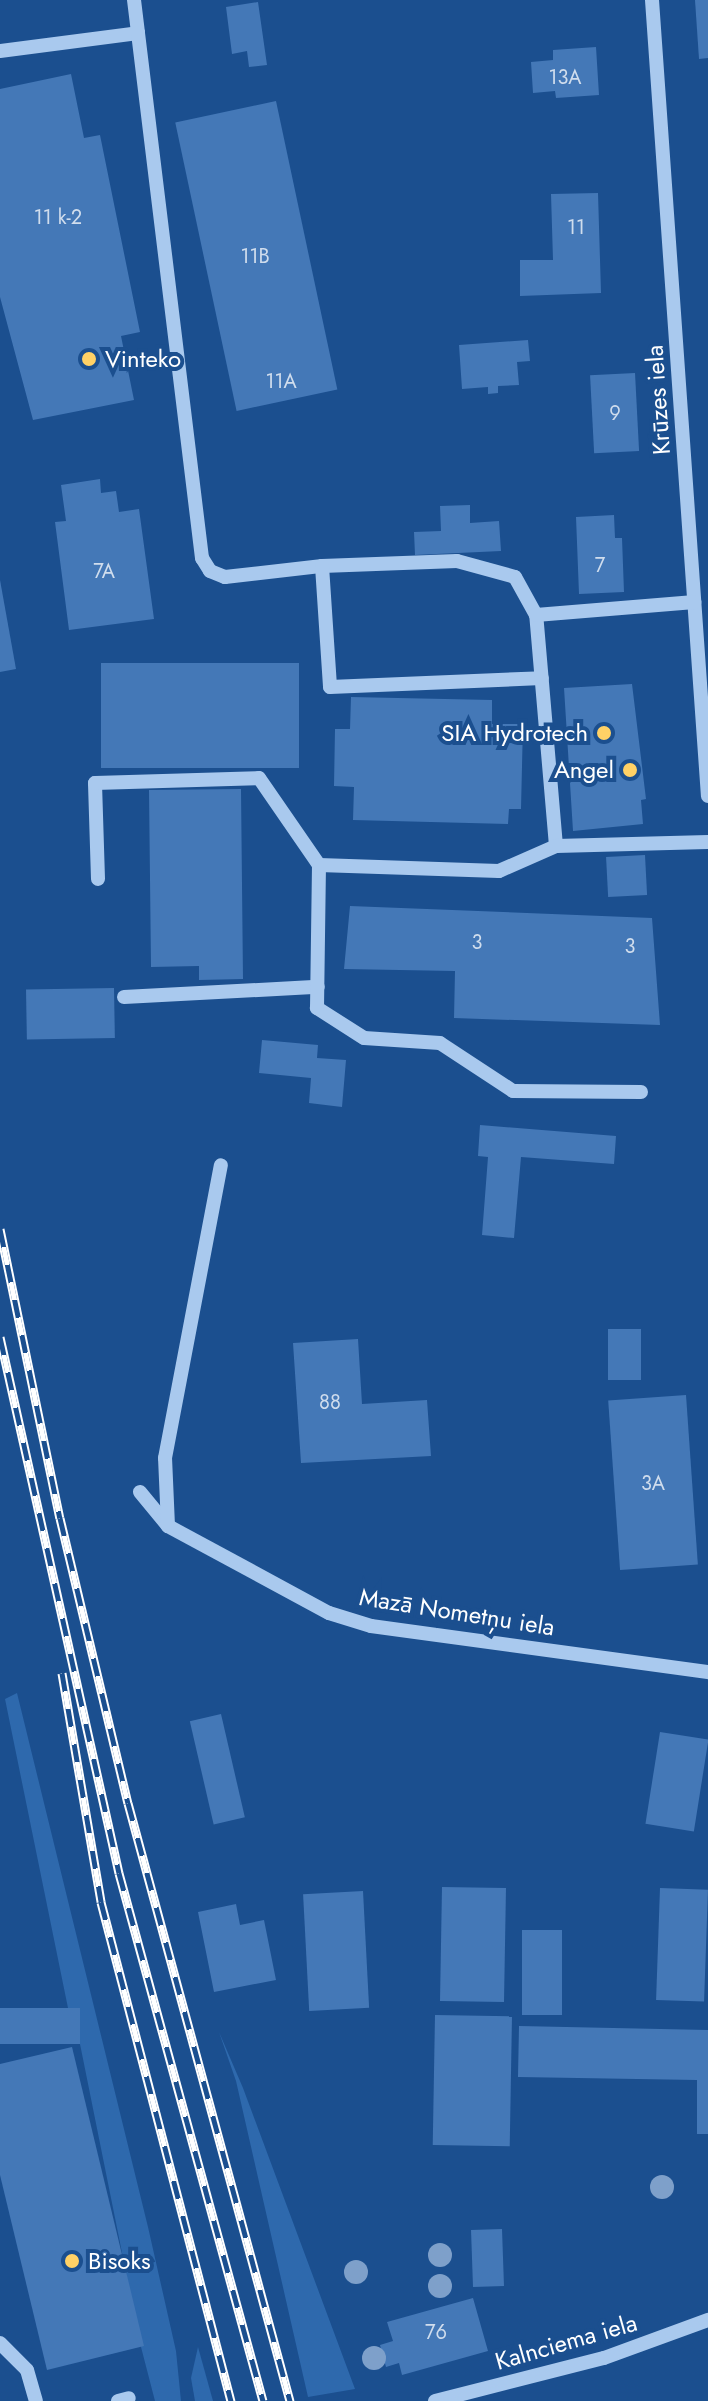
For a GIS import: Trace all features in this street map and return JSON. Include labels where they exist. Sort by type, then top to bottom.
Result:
[{"type":"street","points":[[134,0],[202,558],[210,571],[225,577],[322,566],[457,561],[515,577],[536,615],[556,846]]},
{"type":"street","name":"Krūzes iela","points":[[652,0],[708,796]]},
{"type":"street","points":[[0,51],[138,33]]},
{"type":"street","points":[[322,566],[330,687],[542,678]]},
{"type":"street","points":[[536,615],[694,602]]},
{"type":"street","points":[[98,879],[95,783],[259,778],[319,865],[317,1008],[364,1038],[440,1043],[513,1091],[641,1092]]},
{"type":"street","points":[[319,865],[499,871],[556,846],[708,842]]},
{"type":"street","points":[[124,997],[318,987]]},
{"type":"street","points":[[168,1526],[165,1458],[221,1165]]},
{"type":"street","name":"Mazā Nometņu iela","points":[[140,1492],[168,1526],[329,1613],[371,1626],[708,1672]]},
{"type":"street","name":"Kalnciema iela","points":[[435,2401],[604,2358],[708,2320]]},
{"type":"street","points":[[0,2343],[27,2370],[36,2401]]},
{"type":"shaded area","points":[[17,1693],[148,2227],[176,2351],[181,2401],[155,2401],[141,2347],[80,2044],[80,2009],[68,2008],[5,1699]]},
{"type":"shaded area","points":[[219,2032],[243,2088],[355,2389],[308,2397],[236,2081]]},
{"type":"shaded area","points":[[198,2347],[213,2401],[195,2401],[191,2378]]},
{"type":"building","points":[[695,0],[708,0],[708,58],[699,59]]},
{"type":"building","points":[[258,2],[267,65],[249,67],[247,51],[232,54],[226,7]]},
{"type":"building","points":[[596,47],[599,95],[556,98],[555,91],[533,93],[531,62],[553,60],[553,50]]},
{"type":"building","points":[[71,74],[84,138],[100,135],[140,332],[121,336],[134,400],[33,420],[0,297],[0,89]]},
{"type":"building","points":[[276,101],[337,390],[237,411],[175,122]]},
{"type":"building","points":[[598,193],[601,293],[520,296],[520,260],[553,260],[551,194]]},
{"type":"building","points":[[528,340],[530,361],[517,362],[519,385],[498,386],[498,393],[488,394],[488,387],[462,389],[459,345]]},
{"type":"building","points":[[635,373],[639,451],[594,453],[590,375]]},
{"type":"building","points":[[100,479],[101,493],[116,491],[119,512],[139,509],[154,619],[69,630],[55,522],[66,521],[61,485]]},
{"type":"building","points":[[470,505],[470,523],[499,521],[501,551],[415,555],[414,532],[441,531],[440,506]]},
{"type":"building","points":[[614,515],[615,538],[622,538],[624,592],[579,594],[576,517]]},
{"type":"building","points":[[0,580],[16,669],[0,672]]},
{"type":"building","points":[[101,663],[299,663],[299,768],[101,768]]},
{"type":"building","name":"SIA Hydrotech","points":[[632,684],[646,799],[641,800],[643,824],[573,831],[564,688]]},
{"type":"building","points":[[351,697],[492,700],[492,724],[523,724],[521,809],[509,809],[508,824],[353,820],[354,787],[334,786],[335,729],[350,729]]},
{"type":"building","points":[[241,789],[243,979],[199,980],[199,966],[151,967],[149,790]]},
{"type":"building","points":[[645,855],[647,895],[608,897],[606,857]]},
{"type":"building","points":[[350,906],[652,918],[660,1025],[454,1018],[455,971],[344,969]]},
{"type":"building","points":[[114,988],[115,1038],[27,1040],[26,990]]},
{"type":"building","points":[[262,1040],[318,1045],[317,1058],[346,1060],[342,1107],[309,1103],[311,1078],[259,1073]]},
{"type":"building","points":[[480,1125],[616,1136],[614,1164],[521,1157],[514,1238],[482,1235],[488,1157],[478,1156]]},
{"type":"building","points":[[608,1329],[641,1329],[641,1380],[608,1380]]},
{"type":"building","points":[[358,1339],[362,1404],[427,1400],[431,1456],[301,1463],[293,1343]]},
{"type":"building","points":[[686,1395],[698,1565],[620,1570],[608,1400]]},
{"type":"building","points":[[221,1714],[245,1817],[214,1824],[190,1721]]},
{"type":"building","points":[[660,1732],[708,1740],[694,1832],[645,1824]]},
{"type":"building","points":[[442,1887],[506,1888],[504,2002],[440,2001]]},
{"type":"building","points":[[660,1888],[708,1890],[704,2002],[656,2000]]},
{"type":"building","points":[[363,1891],[369,2008],[309,2011],[303,1894]]},
{"type":"building","points":[[236,1904],[240,1925],[264,1920],[276,1980],[214,1992],[198,1912]]},
{"type":"building","points":[[522,1930],[562,1930],[562,2015],[522,2015]]},
{"type":"building","points":[[0,2008],[80,2008],[80,2044],[0,2044]]},
{"type":"building","points":[[435,2015],[512,2016],[510,2146],[433,2145]]},
{"type":"building","points":[[519,2026],[708,2030],[708,2134],[697,2134],[697,2080],[518,2077]]},
{"type":"building","name":"Bisoks","points":[[72,2047],[144,2346],[47,2370],[0,2175],[0,2064]]},
{"type":"building","points":[[502,2229],[504,2286],[473,2287],[471,2230]]},
{"type":"building","points":[[473,2298],[488,2351],[402,2375],[399,2363],[386,2367],[380,2345],[393,2341],[387,2322]]},
{"type":"railway","points":[[0,1229],[60,1518],[128,1803],[290,2401]]},
{"type":"railway","points":[[0,1337],[119,1873],[263,2401]]},
{"type":"railway","points":[[62,1673],[101,1902],[231,2401]]},
{"type":"place","name":"Vinteko","points":[[89,359]]},
{"type":"place","name":"SIA Hydrotech","points":[[604,733]]},
{"type":"place","name":"Angel","points":[[630,770]]},
{"type":"place","name":"Bisoks","points":[[72,2261]]}]
